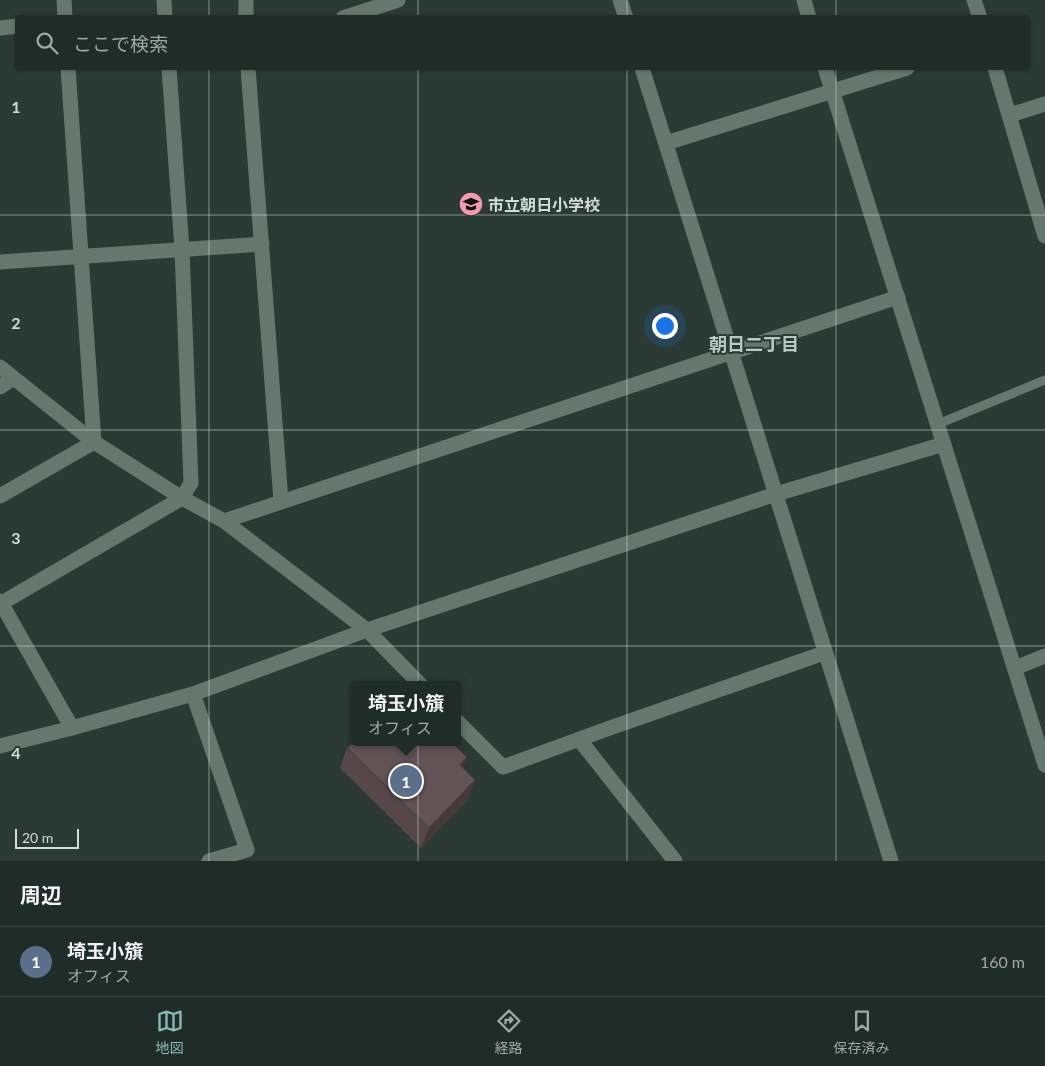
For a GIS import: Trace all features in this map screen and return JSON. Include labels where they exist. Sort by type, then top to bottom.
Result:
[{"type":"street","points":[[64,0],[65,15]]},
{"type":"street","points":[[164,0],[165,15]]},
{"type":"street","points":[[246,0],[246,15]]},
{"type":"street","points":[[352,15],[398,0]]},
{"type":"street","points":[[620,0],[625,15]]},
{"type":"street","points":[[804,0],[808,15]]},
{"type":"street","points":[[974,0],[979,15]]},
{"type":"street","points":[[0,28],[15,26]]},
{"type":"street","points":[[68,70],[94,442]]},
{"type":"street","points":[[72,728],[0,602],[182,498],[191,483],[182,249],[169,70]]},
{"type":"street","points":[[248,70],[281,501]]},
{"type":"street","points":[[643,70],[732,352],[824,653],[891,861]]},
{"type":"street","points":[[826,70],[1045,765]]},
{"type":"street","points":[[666,143],[901,70]]},
{"type":"street","points":[[996,70],[1045,236]]},
{"type":"street","points":[[1010,116],[1045,104]]},
{"type":"street","points":[[0,262],[262,244]]},
{"type":"street","points":[[224,521],[898,297]]},
{"type":"street","points":[[0,367],[94,442],[182,498],[224,521],[367,630],[417,681]]},
{"type":"street","points":[[0,387],[14,378]]},
{"type":"street","points":[[0,496],[94,442]]},
{"type":"street","points":[[0,746],[193,694],[367,630],[776,494],[944,444]]},
{"type":"street","points":[[461,725],[503,767],[824,653]]},
{"type":"street","points":[[1015,668],[1045,656]]},
{"type":"street","points":[[193,694],[247,850],[209,861]]},
{"type":"street","points":[[579,739],[675,861]]},
{"type":"lane","points":[[938,424],[1045,380]]},
{"type":"building","points":[[351,744],[455,746],[467,757],[460,765],[475,780],[429,828],[347,748]]},
{"type":"place","name":"市立朝日小学校","points":[[471,204]]},
{"type":"place","name":"埼玉小籏","points":[[406,781]]},
{"type":"district","name":"朝日二丁目","points":[[754,344]]}]
